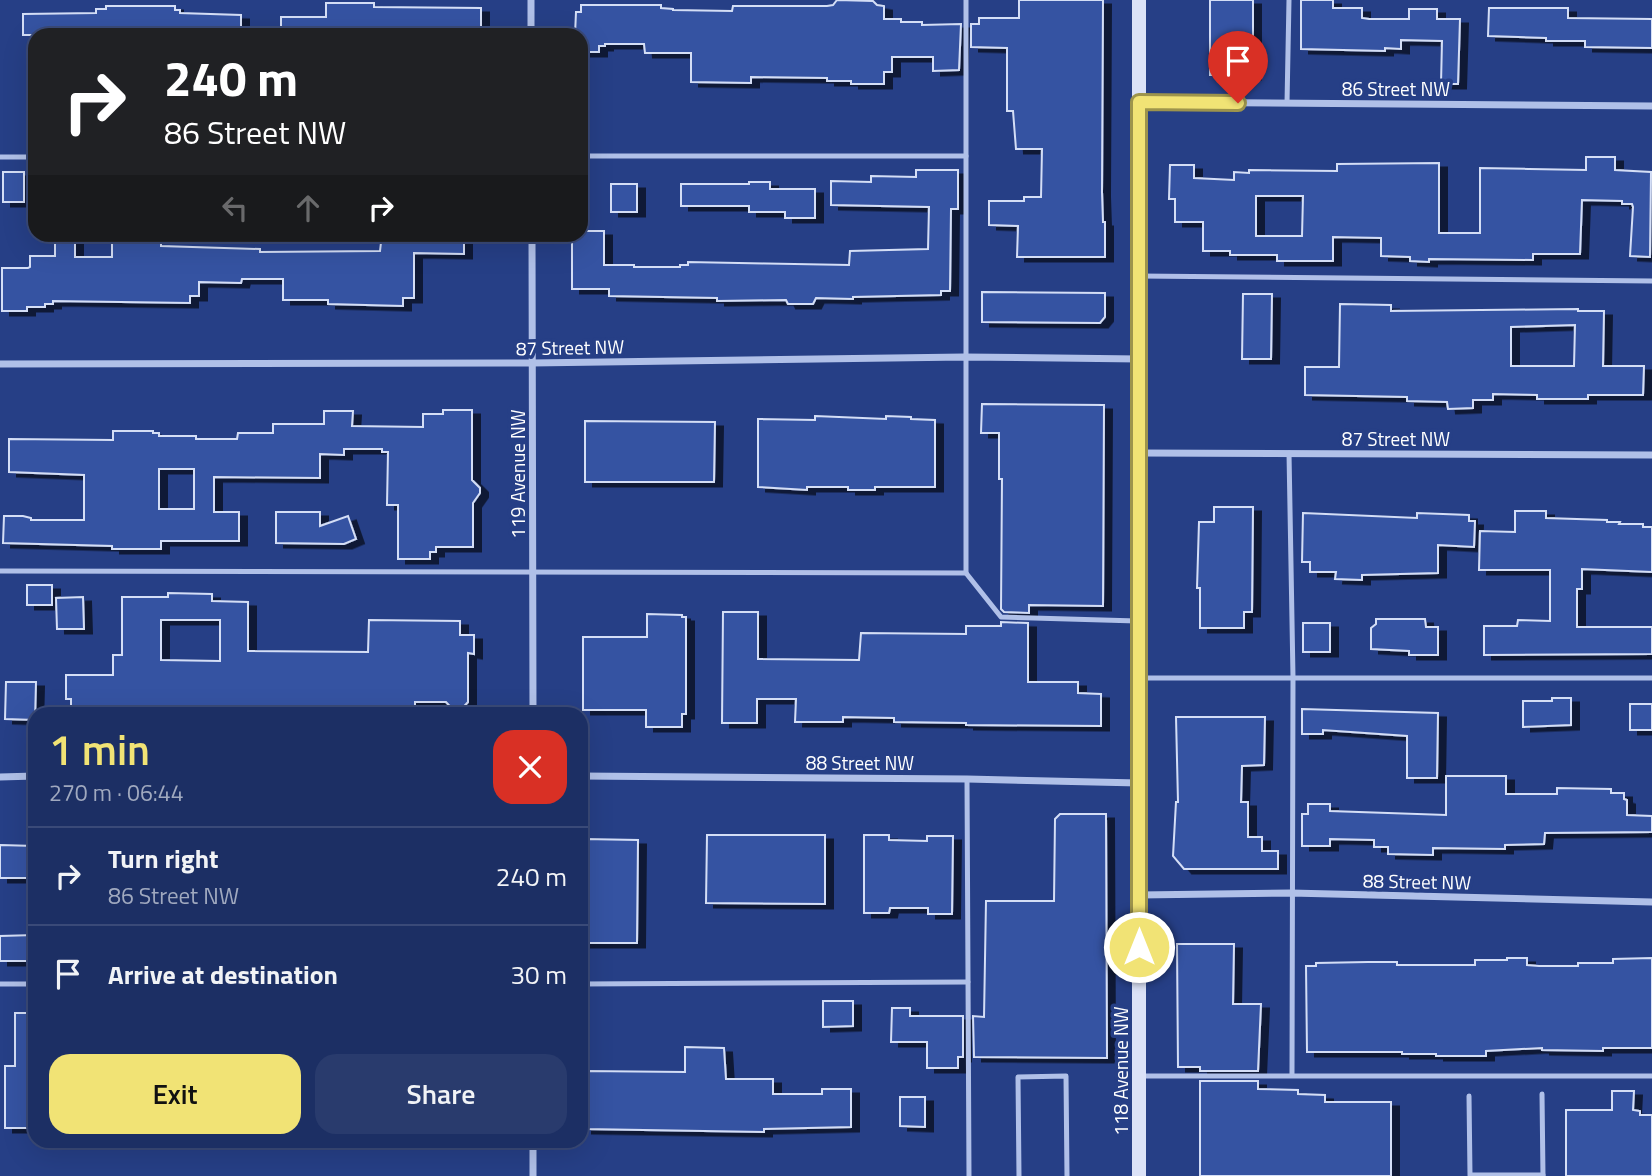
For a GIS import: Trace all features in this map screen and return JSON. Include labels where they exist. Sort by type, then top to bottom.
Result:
[{"type":"main road","name":"118 Avenue NW","points":[[1139,0],[1139,1176]]},
{"type":"street","points":[[531,0],[531,28]]},
{"type":"street","name":"86 Street NW","points":[[1139,102],[1652,106]]},
{"type":"street","name":"119 Avenue NW","points":[[532,242],[533,707]]},
{"type":"street","name":"87 Street NW","points":[[0,364],[532,363],[964,357],[1139,359]]},
{"type":"street","name":"87 Street NW","points":[[1139,453],[1652,455]]},
{"type":"street","points":[[0,777],[28,776]]},
{"type":"street","name":"88 Street NW","points":[[588,776],[1139,783]]},
{"type":"street","name":"88 Street NW","points":[[1139,895],[1291,893],[1652,902]]},
{"type":"street","points":[[533,1148],[533,1176]]},
{"type":"lane","points":[[966,0],[965,573],[1002,617],[1139,621]]},
{"type":"lane","points":[[1287,103],[1289,0]]},
{"type":"lane","points":[[588,156],[965,156]]},
{"type":"lane","points":[[0,157],[28,157]]},
{"type":"lane","points":[[1139,276],[1652,281]]},
{"type":"lane","points":[[1289,453],[1293,677],[1292,1075]]},
{"type":"lane","points":[[0,570],[965,573]]},
{"type":"lane","points":[[1139,678],[1652,678]]},
{"type":"lane","points":[[968,779],[969,1176]]},
{"type":"lane","points":[[588,984],[968,982]]},
{"type":"lane","points":[[0,984],[28,984]]},
{"type":"lane","points":[[1019,1176],[1018,1077],[1066,1076],[1067,1176]]},
{"type":"lane","points":[[1139,1076],[1652,1076]]},
{"type":"lane","points":[[1469,1096],[1470,1175],[1543,1175],[1542,1094]]},
{"type":"building","points":[[837,0],[873,1],[884,6],[884,19],[922,22],[922,25],[961,24],[959,70],[933,71],[933,57],[892,57],[892,72],[884,72],[884,84],[851,84],[851,81],[827,81],[827,78],[751,77],[751,83],[691,82],[691,53],[645,53],[644,44],[605,44],[599,46],[599,52],[588,52],[588,28],[575,28],[576,12],[581,12],[581,5],[661,5],[661,8],[673,10],[732,11],[733,6],[833,5]]},
{"type":"building","points":[[1019,0],[1103,0],[1102,192],[1105,257],[1017,257],[1018,226],[989,225],[989,201],[1024,201],[1024,197],[1041,197],[1042,149],[1016,149],[1013,111],[1007,111],[1007,48],[971,47],[971,24],[979,24],[979,18],[1019,18]]},
{"type":"building","points":[[1210,0],[1253,0],[1253,75],[1210,75]]},
{"type":"building","points":[[1301,0],[1333,0],[1333,8],[1362,8],[1362,18],[1369,19],[1409,19],[1409,9],[1437,9],[1437,19],[1460,19],[1458,84],[1441,84],[1442,41],[1401,40],[1401,49],[1385,48],[1385,51],[1301,49]]},
{"type":"building","points":[[326,3],[374,3],[374,7],[481,8],[481,28],[281,28],[281,17],[326,17]]},
{"type":"building","points":[[106,6],[175,6],[175,10],[180,10],[180,13],[241,15],[241,28],[28,28],[28,35],[23,35],[23,14],[96,13],[96,9],[106,9]]},
{"type":"building","points":[[1489,8],[1568,8],[1568,18],[1652,19],[1652,48],[1585,47],[1585,41],[1488,36]]},
{"type":"building","points":[[1586,157],[1615,157],[1615,170],[1651,172],[1650,257],[1630,256],[1633,207],[1632,204],[1622,204],[1622,201],[1582,200],[1580,254],[1533,254],[1533,260],[1429,259],[1429,262],[1410,261],[1410,257],[1381,256],[1381,238],[1333,237],[1333,261],[1277,261],[1277,255],[1230,255],[1230,251],[1203,251],[1203,222],[1175,222],[1175,199],[1169,199],[1170,165],[1194,165],[1194,178],[1234,180],[1234,172],[1249,173],[1249,170],[1337,171],[1337,164],[1439,163],[1439,233],[1480,233],[1480,168],[1586,170]],"holes":[[[1256,196],[1303,196],[1302,236],[1256,236]]]},
{"type":"building","points":[[916,170],[958,170],[958,209],[951,209],[950,291],[941,291],[941,295],[816,298],[813,304],[788,304],[786,300],[717,301],[717,298],[609,296],[609,289],[572,289],[572,242],[588,242],[588,231],[604,231],[604,265],[634,267],[680,267],[688,265],[688,262],[849,265],[850,251],[928,249],[929,207],[831,205],[831,181],[871,182],[871,176],[916,177]]},
{"type":"building","points":[[3,172],[24,172],[24,202],[3,202]]},
{"type":"building","points":[[770,182],[770,189],[815,189],[815,218],[785,218],[785,212],[749,212],[749,206],[681,206],[681,184]]},
{"type":"building","points":[[611,184],[637,184],[637,212],[611,212]]},
{"type":"building","points":[[55,242],[75,242],[75,257],[112,257],[112,242],[161,242],[161,246],[260,249],[260,252],[380,251],[381,242],[464,242],[464,254],[414,253],[414,298],[403,298],[403,306],[328,304],[328,300],[283,300],[283,279],[242,279],[241,283],[199,282],[199,296],[190,296],[190,303],[53,301],[53,304],[45,304],[45,307],[27,307],[27,311],[2,311],[2,268],[28,268],[30,256],[55,256]]},
{"type":"building","points":[[982,292],[1105,293],[1105,317],[1100,323],[982,322]]},
{"type":"building","points":[[1243,294],[1272,294],[1271,359],[1242,359]]},
{"type":"building","points":[[1340,304],[1391,305],[1391,311],[1604,311],[1603,366],[1644,366],[1643,395],[1537,399],[1537,395],[1493,394],[1493,400],[1473,400],[1473,408],[1448,409],[1447,402],[1407,401],[1407,397],[1305,395],[1305,367],[1339,367]],"holes":[[[1575,325],[1574,366],[1511,366],[1511,327]]]},
{"type":"building","points":[[982,404],[1104,405],[1103,606],[1029,605],[1029,613],[1004,612],[1001,609],[1002,479],[999,479],[999,433],[981,433]]},
{"type":"building","points":[[443,410],[472,410],[472,480],[480,488],[480,493],[473,503],[473,547],[436,547],[436,552],[430,552],[430,559],[398,559],[398,505],[387,505],[388,452],[382,452],[382,449],[344,449],[344,455],[320,454],[320,478],[214,477],[214,512],[239,512],[239,541],[161,541],[161,549],[3,543],[4,516],[23,516],[31,520],[84,520],[84,475],[9,472],[9,439],[113,440],[113,431],[153,431],[159,433],[159,436],[237,439],[238,433],[273,433],[273,424],[324,424],[324,411],[353,411],[352,426],[423,427],[423,414],[443,414]],"holes":[[[159,469],[194,469],[194,509],[159,509]]]},
{"type":"building","points":[[815,416],[886,419],[886,416],[935,420],[935,487],[848,490],[848,487],[807,487],[807,490],[758,487],[758,419],[815,420]]},
{"type":"building","points":[[585,421],[715,422],[714,482],[585,482]]},
{"type":"building","points":[[1214,507],[1253,507],[1252,612],[1244,612],[1244,628],[1200,628],[1200,588],[1197,588],[1199,522],[1214,522]]},
{"type":"building","points":[[1515,511],[1546,511],[1546,518],[1607,520],[1620,522],[1619,524],[1643,524],[1643,527],[1652,527],[1652,572],[1582,569],[1582,589],[1577,589],[1577,627],[1652,627],[1652,654],[1484,655],[1484,626],[1517,626],[1518,620],[1550,621],[1550,570],[1479,570],[1480,531],[1515,532]]},
{"type":"building","points":[[276,512],[320,512],[320,526],[348,516],[356,539],[344,544],[276,543]]},
{"type":"building","points":[[1303,513],[1417,518],[1417,513],[1469,515],[1469,521],[1475,521],[1474,547],[1438,545],[1438,573],[1362,575],[1362,580],[1335,579],[1336,572],[1310,572],[1310,562],[1302,562]]},
{"type":"building","points":[[27,585],[52,585],[52,605],[27,605]]},
{"type":"building","points":[[168,593],[212,594],[212,601],[248,602],[248,651],[368,652],[369,620],[460,621],[460,635],[474,635],[474,654],[468,653],[468,702],[463,707],[451,707],[446,702],[415,702],[415,707],[71,707],[71,699],[66,699],[66,675],[113,675],[113,655],[122,655],[122,597],[168,597]],"holes":[[[161,620],[220,620],[220,661],[161,660]]]},
{"type":"building","points":[[83,597],[84,629],[57,629],[56,598]]},
{"type":"building","points":[[723,612],[758,612],[758,659],[859,660],[861,633],[966,634],[966,626],[1001,626],[1001,622],[1028,623],[1028,682],[1078,682],[1078,693],[1101,694],[1101,726],[966,725],[894,722],[894,718],[843,717],[843,722],[795,722],[796,699],[757,699],[757,723],[722,723]]},
{"type":"building","points":[[647,614],[686,617],[686,714],[682,714],[682,727],[646,727],[646,710],[588,710],[588,707],[583,707],[583,637],[647,637]]},
{"type":"building","points":[[1376,619],[1425,619],[1426,627],[1438,627],[1438,655],[1409,655],[1409,651],[1371,649],[1371,628],[1376,624]]},
{"type":"building","points":[[1303,623],[1330,623],[1330,652],[1303,652]]},
{"type":"building","points":[[6,682],[36,682],[35,707],[28,707],[28,720],[5,719]]},
{"type":"building","points":[[1552,698],[1571,698],[1571,725],[1523,727],[1523,701],[1552,701]]},
{"type":"building","points":[[1630,704],[1652,704],[1652,730],[1630,730]]},
{"type":"building","points":[[1302,709],[1438,713],[1437,778],[1407,778],[1407,736],[1323,730],[1323,734],[1302,734]]},
{"type":"building","points":[[1176,717],[1265,717],[1264,765],[1242,766],[1241,802],[1248,802],[1248,837],[1262,837],[1262,851],[1278,851],[1278,869],[1184,869],[1173,856],[1178,802]]},
{"type":"building","points":[[1446,776],[1506,776],[1506,794],[1557,794],[1557,788],[1611,789],[1611,793],[1624,793],[1627,815],[1652,816],[1652,832],[1545,833],[1544,844],[1505,845],[1505,849],[1433,848],[1433,855],[1388,854],[1388,847],[1374,847],[1374,840],[1330,839],[1330,846],[1302,846],[1302,814],[1308,814],[1308,804],[1330,804],[1330,811],[1446,815]]},
{"type":"building","points":[[1060,814],[1106,814],[1107,1058],[974,1057],[973,1016],[984,1017],[986,901],[1054,901],[1055,819]]},
{"type":"building","points":[[707,835],[825,835],[825,904],[706,903]]},
{"type":"building","points":[[864,835],[889,835],[889,840],[927,841],[927,836],[953,836],[952,914],[928,914],[928,908],[890,908],[889,913],[864,913]]},
{"type":"building","points":[[588,839],[638,840],[637,943],[588,943]]},
{"type":"building","points":[[0,845],[28,846],[28,878],[0,878]]},
{"type":"building","points":[[28,935],[28,961],[0,961],[0,936]]},
{"type":"building","points":[[1177,944],[1234,944],[1233,1004],[1261,1004],[1258,1071],[1200,1071],[1200,1067],[1178,1067]]},
{"type":"building","points":[[1527,958],[1527,965],[1578,966],[1578,963],[1613,963],[1613,959],[1652,958],[1652,1048],[1603,1048],[1603,1051],[1542,1048],[1486,1051],[1486,1056],[1436,1056],[1402,1052],[1307,1052],[1306,966],[1316,966],[1316,963],[1368,962],[1397,962],[1397,965],[1475,965],[1475,960]]},
{"type":"building","points":[[823,1001],[853,1001],[853,1026],[823,1027]]},
{"type":"building","points":[[892,1008],[910,1008],[910,1016],[963,1016],[963,1057],[958,1057],[958,1068],[927,1068],[927,1042],[891,1042]]},
{"type":"building","points":[[15,1013],[28,1013],[28,1128],[5,1128],[5,1066],[15,1066]]},
{"type":"building","points":[[685,1047],[724,1048],[726,1079],[773,1079],[773,1094],[822,1094],[822,1089],[851,1089],[851,1127],[764,1129],[764,1132],[588,1129],[588,1071],[685,1072]]},
{"type":"building","points":[[1200,1081],[1258,1081],[1258,1089],[1298,1090],[1298,1094],[1325,1095],[1325,1102],[1391,1102],[1391,1176],[1200,1176]]},
{"type":"building","points":[[1612,1091],[1634,1091],[1633,1110],[1640,1111],[1640,1115],[1652,1115],[1652,1176],[1566,1176],[1566,1110],[1612,1110]]},
{"type":"building","points":[[900,1097],[925,1097],[925,1127],[900,1126]]},
{"type":"route","points":[[1139,947],[1139,102],[1238,103]]}]
